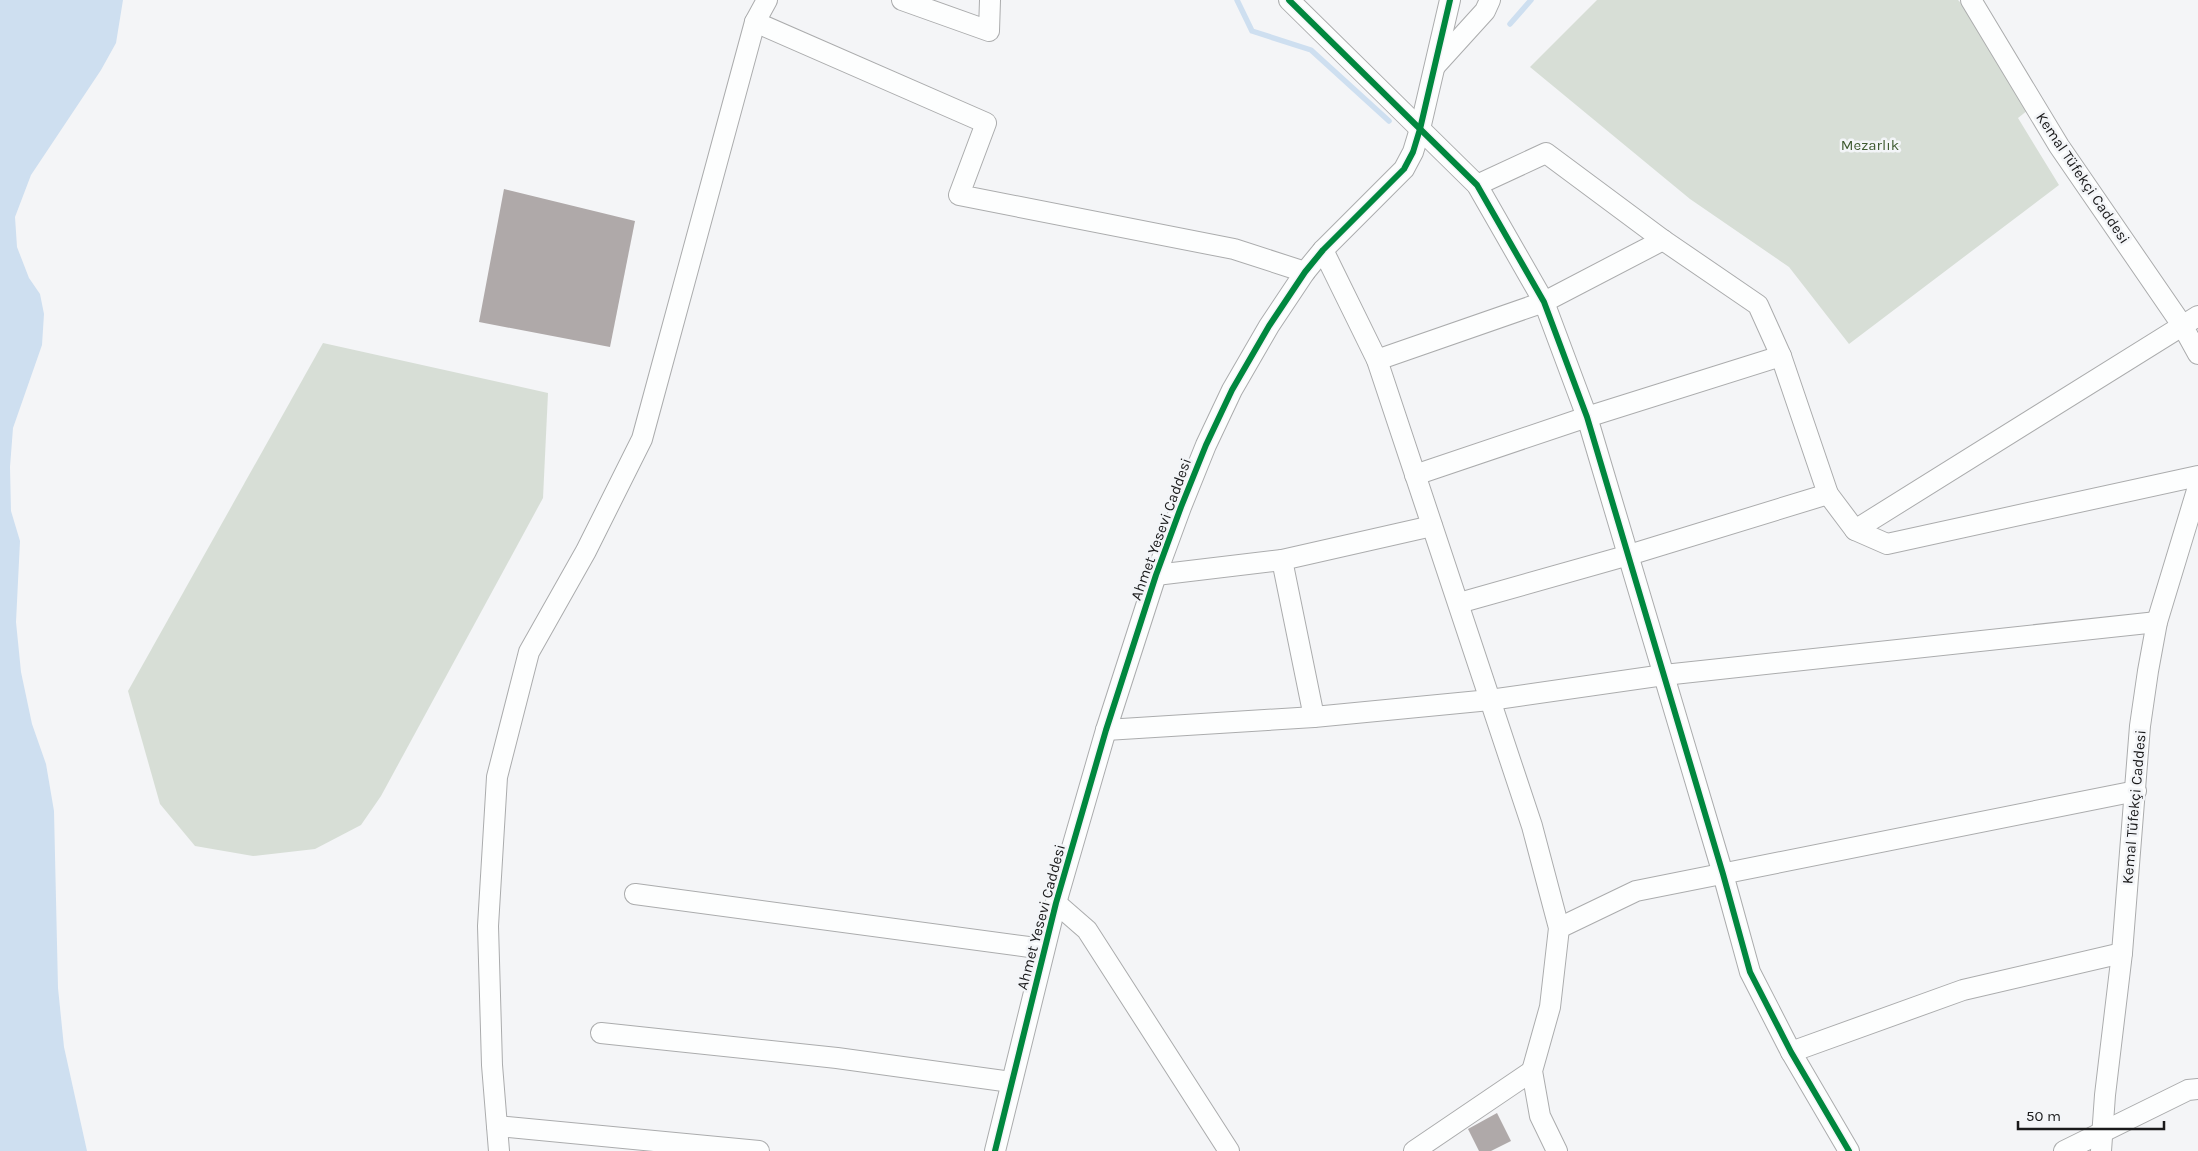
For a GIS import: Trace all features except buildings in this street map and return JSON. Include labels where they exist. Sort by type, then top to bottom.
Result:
[{"type":"street","points":[[499,1151],[492,1064],[488,926],[497,777],[528,652],[586,551],[642,439],[755,22],[767,0]]},
{"type":"street","points":[[902,0],[989,31],[990,0]]},
{"type":"street","points":[[1289,0],[1477,185],[1544,302],[1587,417],[1723,874],[1750,972],[1791,1052],[1848,1151]]},
{"type":"street","name":"Ahmet Yesevi Caddesi","points":[[994,1151],[1056,903],[1106,730],[1156,575],[1203,454],[1248,360],[1305,272],[1323,250],[1404,169],[1413,152],[1420,129],[1450,0]]},
{"type":"street","points":[[1436,65],[1485,11],[1490,0]]},
{"type":"street","name":"Kemal Tüfekçi Caddesi","points":[[1971,0],[2060,146],[2190,320],[2198,354]]},
{"type":"street","points":[[755,22],[986,123],[960,196],[1234,249],[1305,272]]},
{"type":"street","points":[[1477,185],[1546,153],[1664,240],[1758,305],[1780,356],[1828,494],[1855,530],[1887,544],[2198,476]]},
{"type":"street","points":[[1377,360],[1544,302],[1664,240]]},
{"type":"street","points":[[1323,250],[1377,360],[1532,826],[1559,928],[1550,1007],[1532,1071],[1540,1116],[1556,1151]]},
{"type":"street","points":[[1855,530],[2190,320]]},
{"type":"street","points":[[1415,475],[1587,417],[1780,356]]},
{"type":"street","name":"Kemal Tüfekçi Caddesi","points":[[2101,1142],[2122,953],[2142,717],[2157,622],[2198,487]]},
{"type":"street","points":[[1459,603],[1629,555],[1828,494]]},
{"type":"street","points":[[1156,575],[1282,560],[1432,526]]},
{"type":"street","points":[[1282,560],[1314,717]]},
{"type":"street","points":[[1106,730],[1314,717],[1490,700],[1664,675],[2157,622]]},
{"type":"street","points":[[1559,928],[1636,891],[2136,791]]},
{"type":"street","points":[[635,894],[1044,949]]},
{"type":"street","points":[[1056,903],[1087,930],[1229,1151]]},
{"type":"street","points":[[1791,1052],[1963,990],[2122,953]]},
{"type":"street","points":[[600,1033],[837,1058],[1012,1082]]},
{"type":"street","points":[[1414,1151],[1532,1071]]},
{"type":"street","points":[[2064,1151],[2101,1142],[2188,1090],[2198,1089]]},
{"type":"street","points":[[497,1126],[759,1151]]},
{"type":"green space","name":"Mezarlık","points":[[1597,0],[1958,0],[1965,7],[2028,110],[2018,118],[2059,185],[1849,344],[1789,267],[1690,199],[1530,67]]},
{"type":"green space","points":[[323,343],[548,393],[543,498],[381,796],[361,825],[315,849],[253,856],[195,846],[160,804],[128,691]]},
{"type":"water","points":[[0,0],[123,0],[116,43],[101,70],[31,175],[15,217],[17,247],[29,278],[40,294],[44,314],[42,345],[13,428],[10,467],[11,511],[20,541],[16,622],[21,672],[32,724],[46,764],[54,811],[58,988],[64,1047],[87,1151],[0,1151]]},
{"type":"waterway","points":[[1237,0],[1252,31],[1311,50],[1389,121]]},
{"type":"waterway","points":[[1510,24],[1531,0]]},
{"type":"cycle path","points":[[1289,0],[1477,185],[1544,302],[1587,417],[1723,874],[1750,972],[1791,1052],[1849,1151]]},
{"type":"cycle path","points":[[995,1151],[1056,903],[1106,730],[1156,575],[1181,507],[1206,445],[1232,390],[1269,326],[1305,272],[1323,250],[1404,169],[1413,152],[1420,129],[1450,0]]}]
